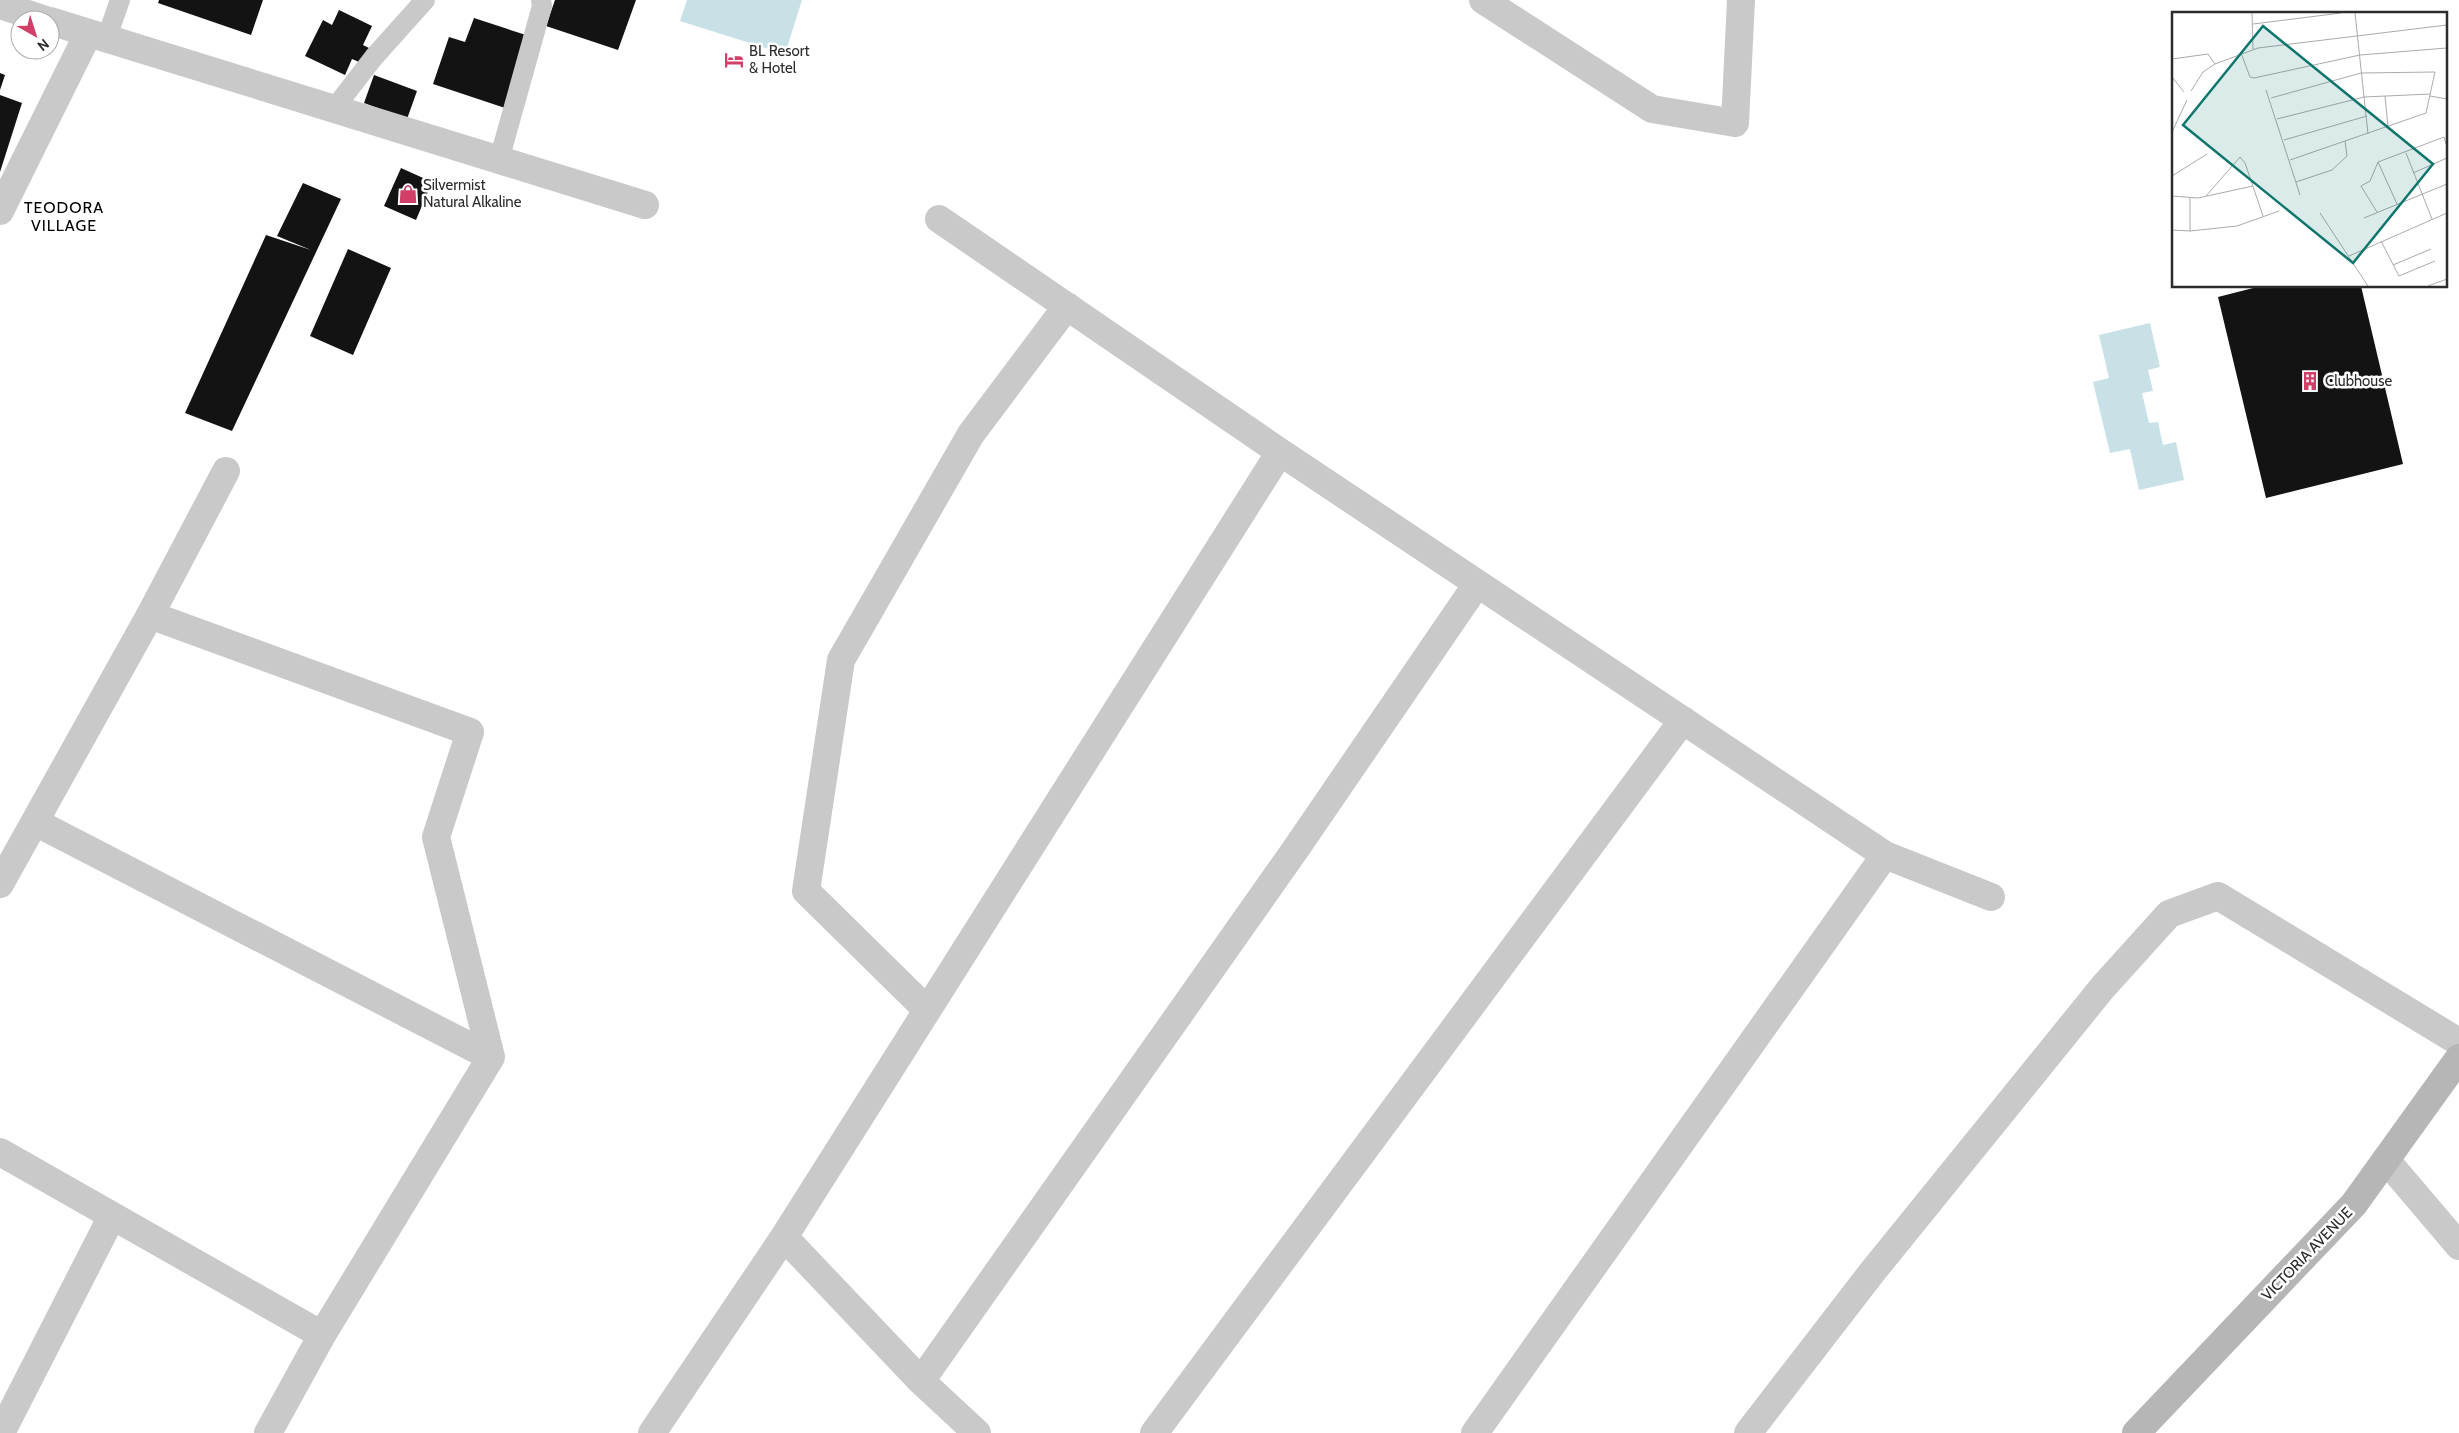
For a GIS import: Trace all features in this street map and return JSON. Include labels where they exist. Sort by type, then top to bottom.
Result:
[{"type":"street","points":[[1483,0],[1652,109],[1735,123],[1741,0]]},
{"type":"street","points":[[0,5],[15,10]]},
{"type":"street","points":[[60,25],[645,205]]},
{"type":"street","points":[[0,211],[97,37]]},
{"type":"street","points":[[939,218],[1280,452],[1885,855],[1991,897]]},
{"type":"street","points":[[927,1010],[806,891],[841,660],[971,434],[1067,306]]},
{"type":"street","points":[[652,1433],[784,1237],[1280,452]]},
{"type":"street","points":[[0,884],[150,615],[226,471]]},
{"type":"street","points":[[921,1381],[1295,850],[1478,584]]},
{"type":"street","points":[[150,615],[470,732],[436,837],[491,1057],[322,1335],[268,1433]]},
{"type":"street","points":[[1154,1433],[1682,720]]},
{"type":"street","points":[[35,822],[491,1057]]},
{"type":"street","points":[[1475,1433],[1885,855]]},
{"type":"street","points":[[1748,1433],[1873,1271],[2084,1010],[2169,914],[2218,896],[2459,1042]]},
{"type":"street","name":"VICTORIA AVENUE","points":[[2136,1433],[2354,1204],[2459,1058]]},
{"type":"street","points":[[0,1152],[322,1335]]},
{"type":"street","points":[[2386,1160],[2459,1246]]},
{"type":"street","points":[[1,1433],[112,1216]]},
{"type":"street","points":[[784,1237],[921,1381],[977,1433]]},
{"type":"lane","points":[[97,37],[120,0]]},
{"type":"lane","points":[[333,110],[374,57],[425,0]]},
{"type":"lane","points":[[499,160],[542,6],[540,0]]},
{"type":"water","points":[[687,0],[802,0],[785,54],[680,21]]},
{"type":"water","points":[[2150,323],[2160,367],[2148,370],[2153,391],[2142,393],[2149,423],[2158,422],[2163,445],[2176,442],[2184,480],[2139,490],[2130,449],[2110,453],[2093,382],[2109,378],[2099,335]]},
{"type":"building","points":[[159,0],[263,0],[251,35],[158,3]]},
{"type":"building","points":[[555,0],[636,0],[618,50],[546,26]]},
{"type":"building","points":[[339,10],[372,26],[363,45],[373,50],[366,65],[352,59],[345,75],[305,56],[323,20],[332,25]]},
{"type":"building","points":[[474,18],[529,36],[505,108],[433,84],[449,37],[465,42]]},
{"type":"building","points":[[0,73],[5,75],[0,90]]},
{"type":"building","points":[[374,75],[417,91],[407,119],[364,103]]},
{"type":"building","points":[[0,95],[22,103],[0,172]]},
{"type":"building","name":"Silvermist Natural Alkaline","points":[[401,168],[432,182],[416,220],[384,206]]},
{"type":"building","points":[[303,183],[341,199],[232,431],[185,413],[266,235],[311,250],[277,236]]},
{"type":"building","points":[[348,249],[391,268],[353,355],[310,336]]},
{"type":"building","name":"Clubhouse","points":[[2253,288],[2361,288],[2403,464],[2266,498],[2218,297]]},
{"type":"place","name":"BL Resort & Hotel","points":[[734,60]]},
{"type":"place","name":"Silvermist Natural Alkaline","points":[[408,194]]},
{"type":"place","name":"Clubhouse","points":[[2310,381]]},
{"type":"district","name":"TEODORA VILLAGE","points":[[64,216]]}]
